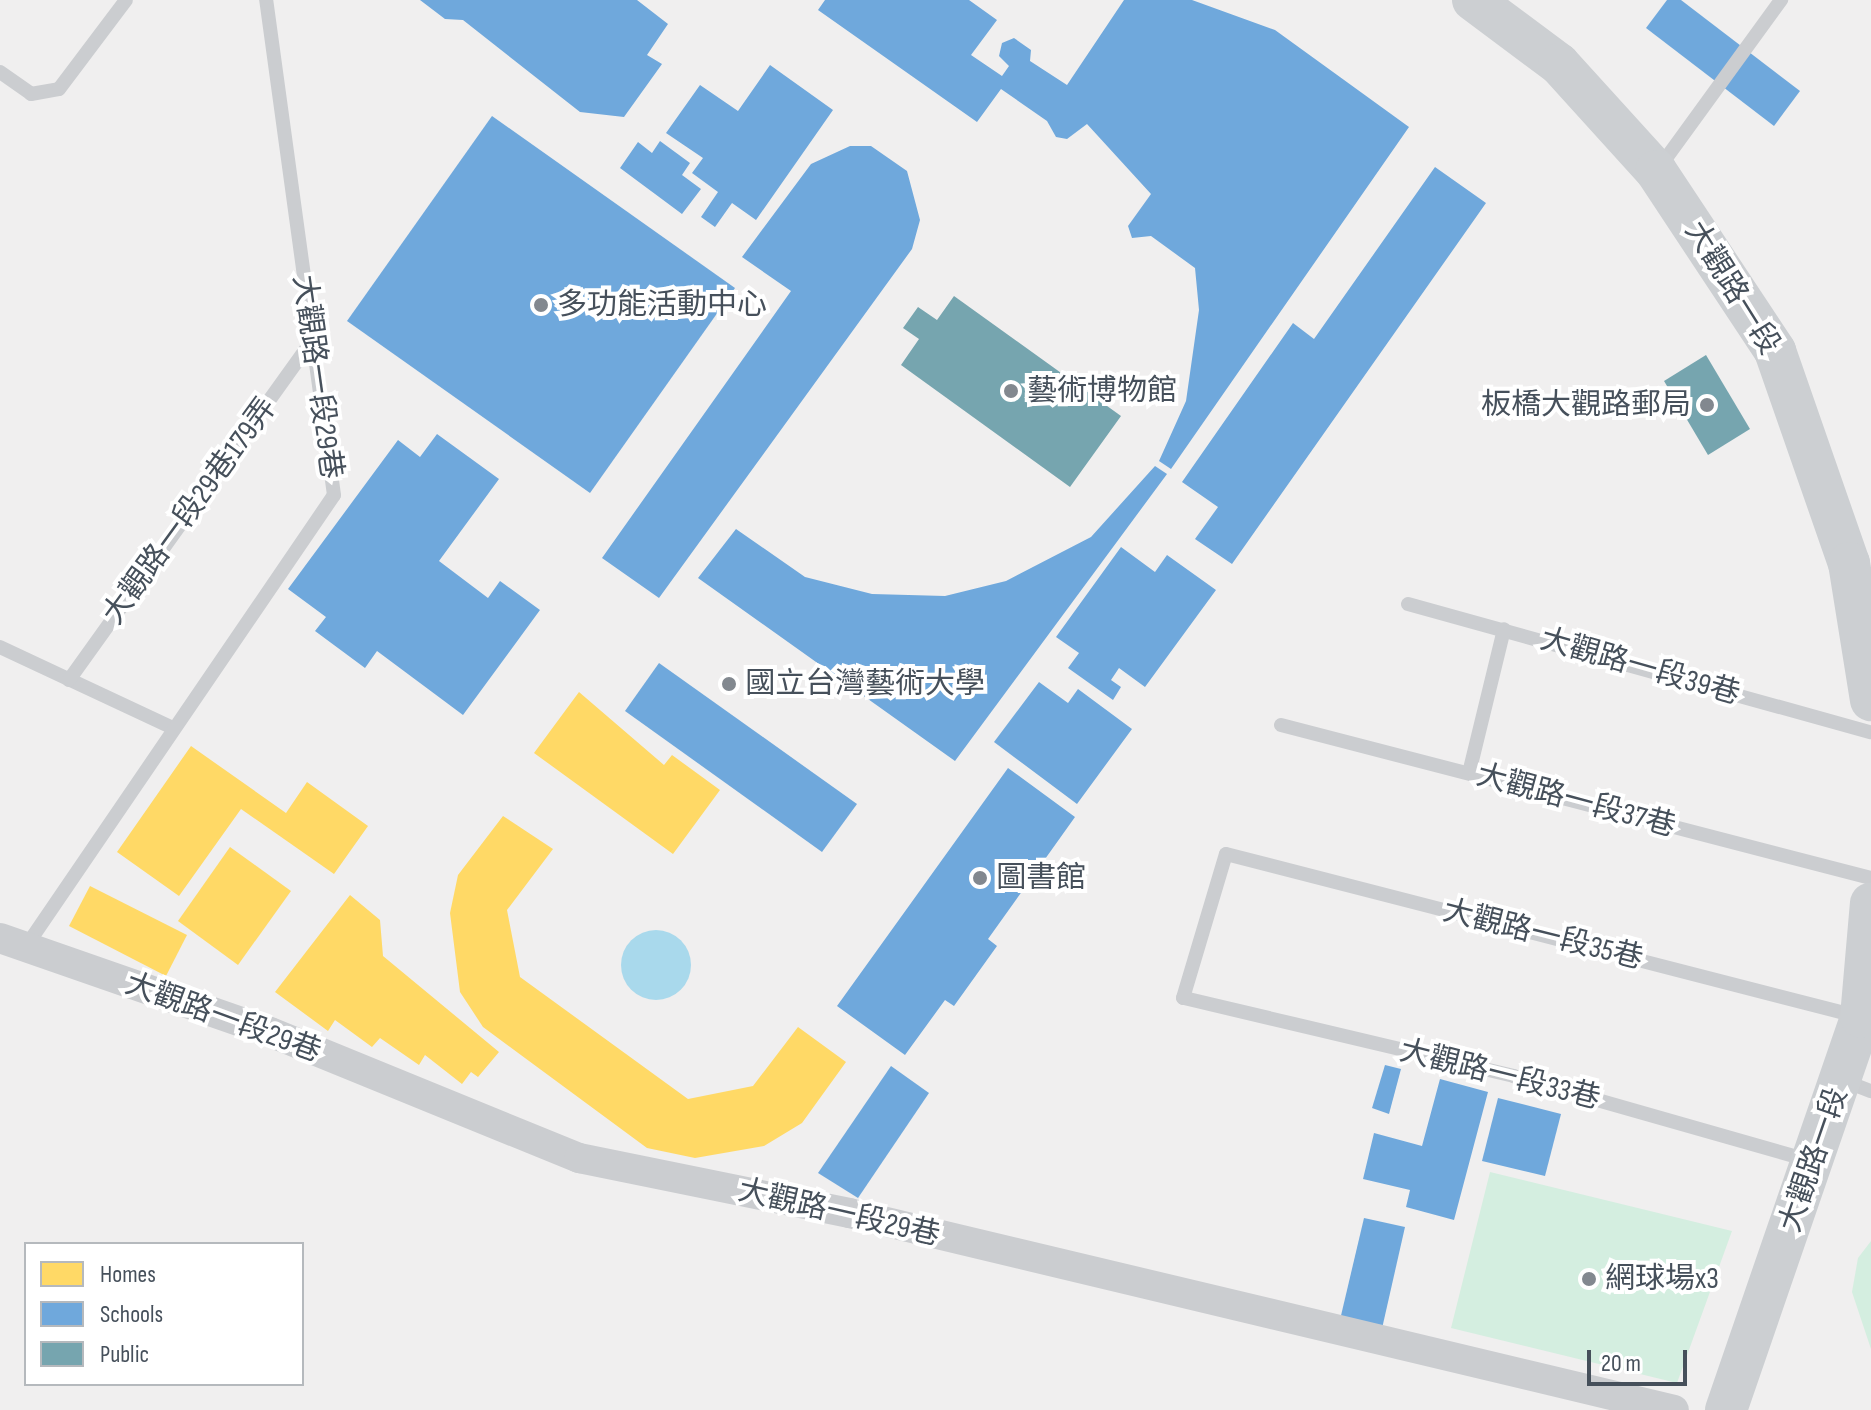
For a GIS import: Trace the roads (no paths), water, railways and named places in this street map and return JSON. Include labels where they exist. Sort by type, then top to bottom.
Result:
[{"type":"main road","name":"大觀路一段","points":[[1473,0],[1559,64],[1656,171],[1775,351],[1849,563],[1871,700]]},
{"type":"main road","name":"大觀路一段","points":[[1726,1410],[1814,1162],[1856,1085],[1871,903]]},
{"type":"street","name":"大觀路一段29巷","points":[[12,943],[270,1032],[579,1158],[849,1213],[1674,1410]]},
{"type":"lane","points":[[0,72],[31,94],[59,89],[126,0]]},
{"type":"lane","name":"大觀路一段29巷","points":[[12,943],[173,728],[334,495],[266,0]]},
{"type":"lane","points":[[1656,171],[1781,0]]},
{"type":"lane","name":"大觀路一段29巷179弄","points":[[69,680],[311,342]]},
{"type":"lane","name":"大觀路一段39巷","points":[[1408,604],[1871,732]]},
{"type":"lane","points":[[1469,773],[1504,629]]},
{"type":"lane","points":[[0,647],[173,728]]},
{"type":"lane","name":"大觀路一段37巷","points":[[1281,725],[1871,878]]},
{"type":"lane","name":"大觀路一段35巷","points":[[1183,998],[1226,854],[1861,1017]]},
{"type":"lane","name":"大觀路一段33巷","points":[[1183,998],[1514,1076],[1814,1162]]},
{"type":"water","points":[[663,930],[685,945],[691,965],[689,979],[681,990],[670,998],[649,1000],[631,990],[623,979],[621,958],[631,940],[642,932]]},
{"type":"place","name":"多功能活動中心","points":[[541,305]]},
{"type":"place","name":"藝術博物館","points":[[1011,391]]},
{"type":"place","name":"板橋大觀路郵局","points":[[1707,405]]},
{"type":"place","name":"國立台灣藝術大學","points":[[729,684]]},
{"type":"place","name":"圖書館","points":[[980,878]]},
{"type":"place","name":"網球場x3","points":[[1589,1279]]}]
